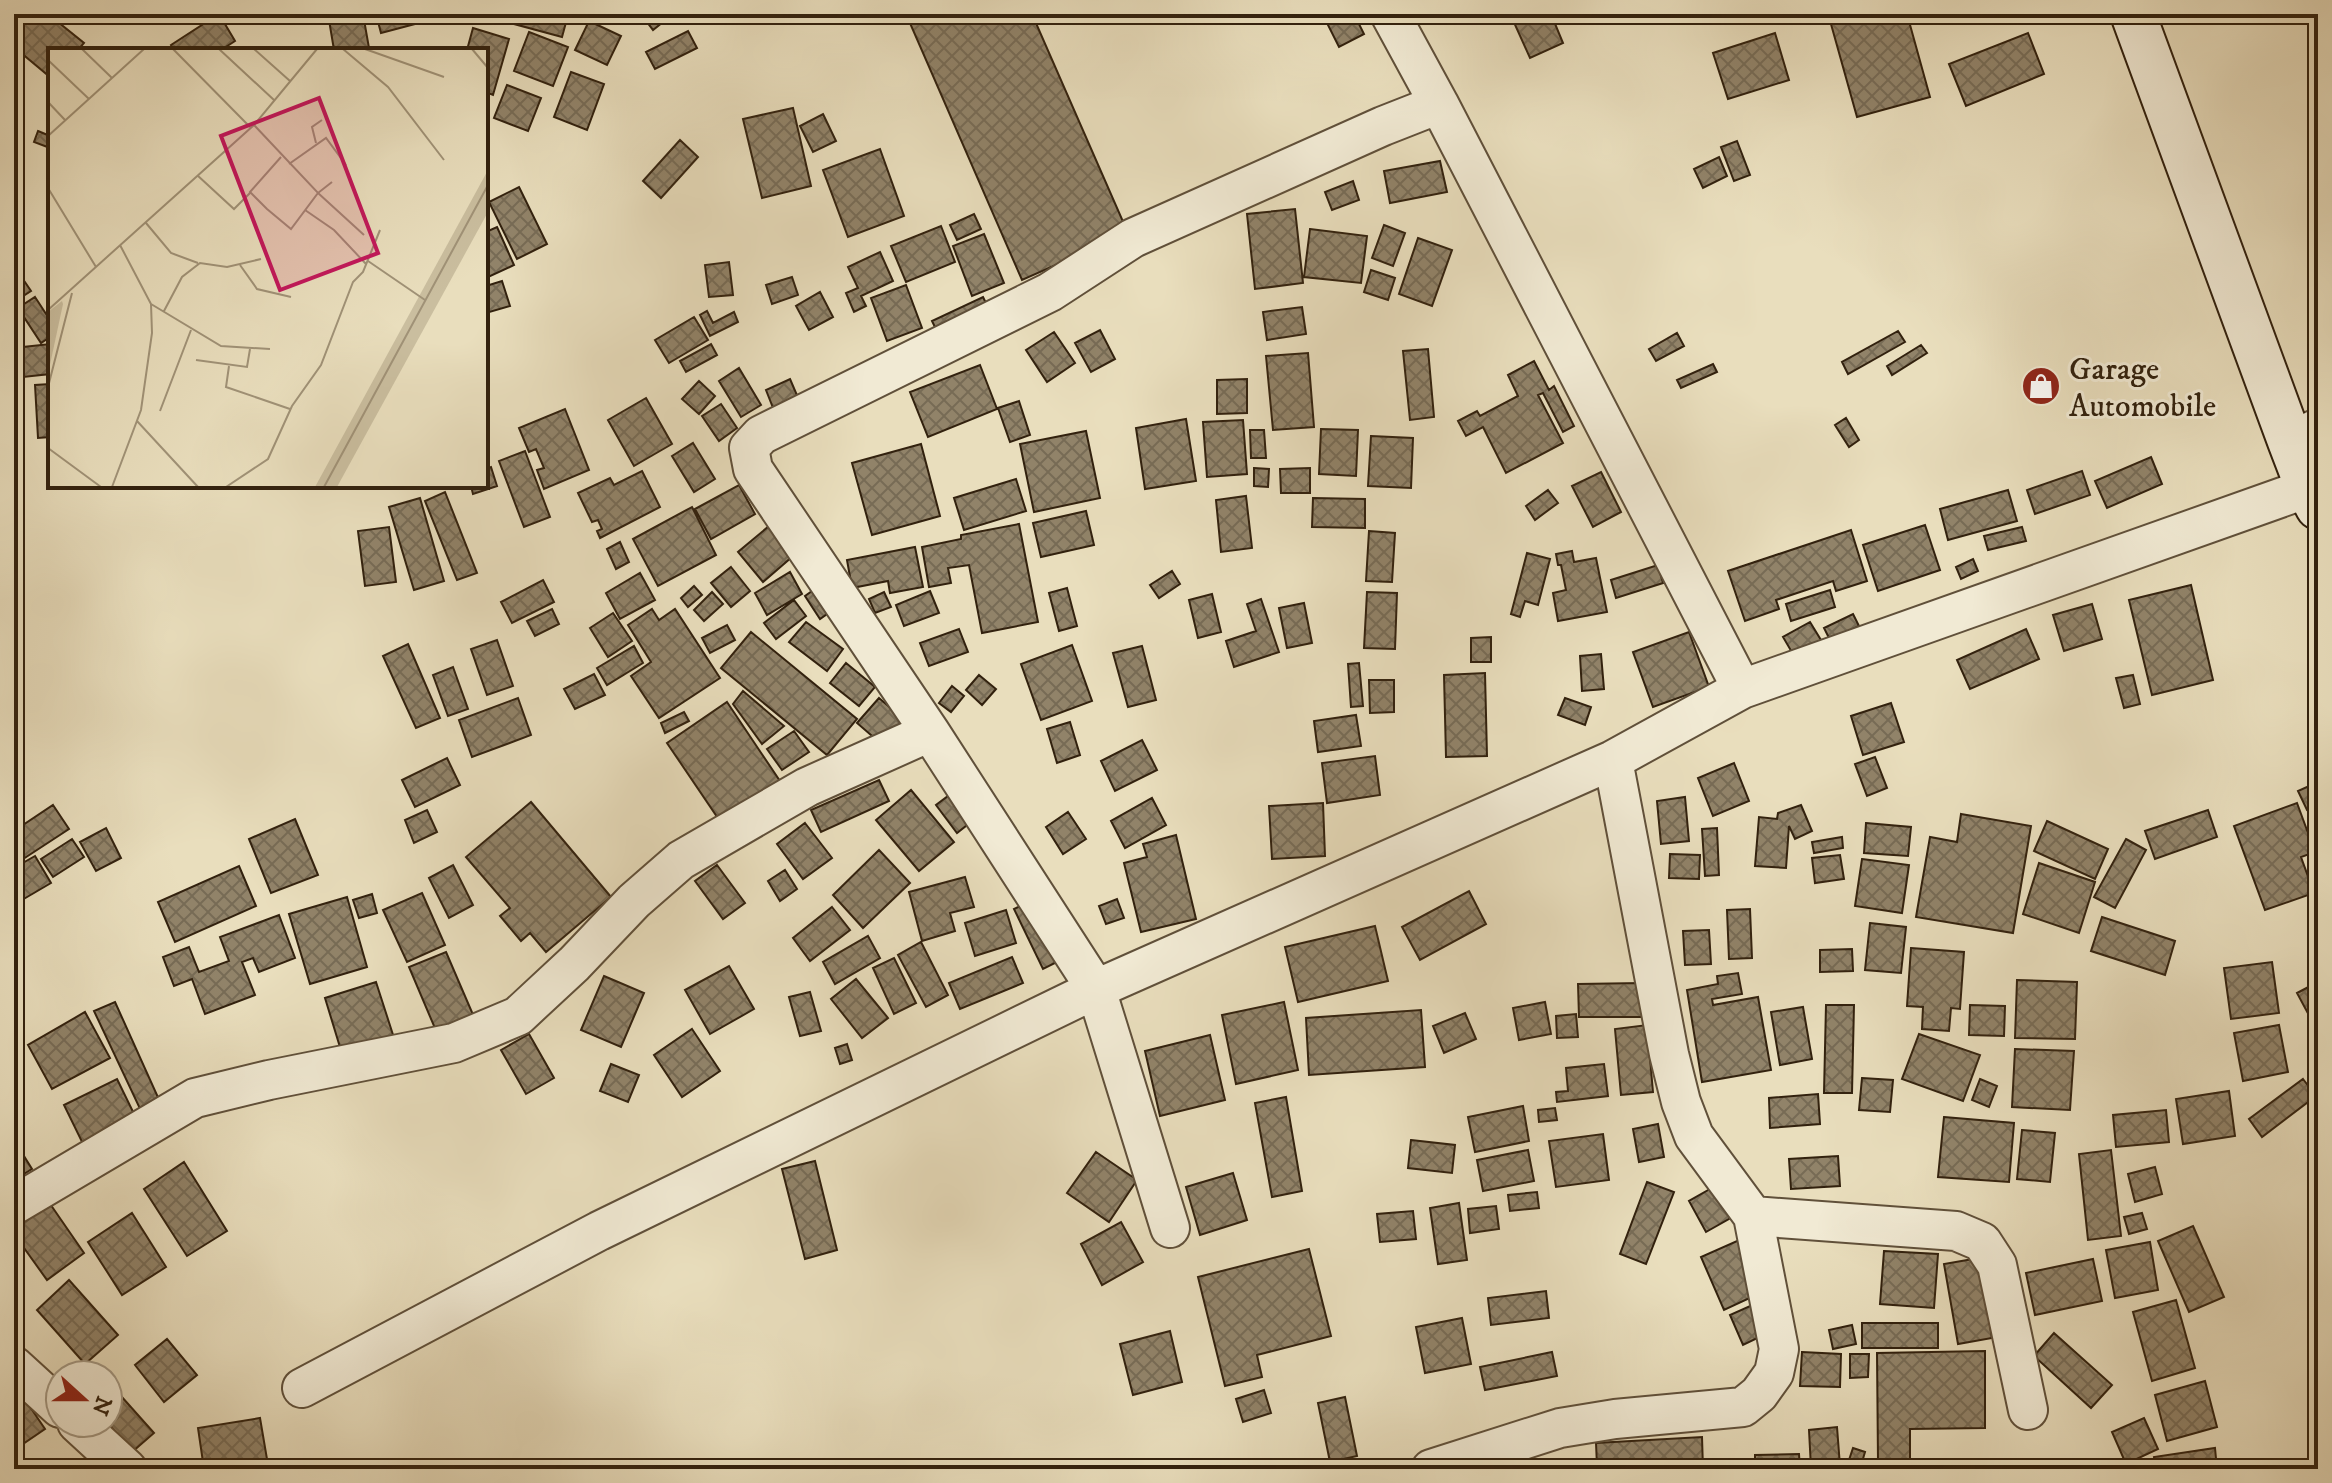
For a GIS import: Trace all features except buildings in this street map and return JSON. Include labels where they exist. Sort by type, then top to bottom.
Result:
[{"type":"main road","points":[[2133,14],[2304,434],[2313,497]]},
{"type":"street","points":[[1390,14],[1742,689]]},
{"type":"street","points":[[1170,1228],[1096,989],[930,732],[753,469],[749,448],[761,435],[1050,292],[1133,238],[1439,104]]},
{"type":"street","points":[[302,1388],[599,1231],[1096,989],[1613,760],[1742,689],[2313,497]]},
{"type":"street","points":[[14,1205],[195,1098],[454,1043],[518,1016],[574,964],[634,901],[681,860],[807,787],[930,732]]},
{"type":"street","points":[[1431,1469],[1560,1428],[1615,1419],[1743,1407],[1759,1394],[1774,1373],[1779,1349],[1753,1216],[1694,1136],[1681,1102],[1669,1054],[1613,760]]},
{"type":"street","points":[[1753,1216],[1956,1231],[1982,1242],[1997,1265],[2028,1410]]},
{"type":"street","points":[[14,1366],[44,1393]]},
{"type":"street","points":[[94,1439],[127,1469]]},
{"type":"place","name":"Garage Automobile","points":[[2041,386]]}]
